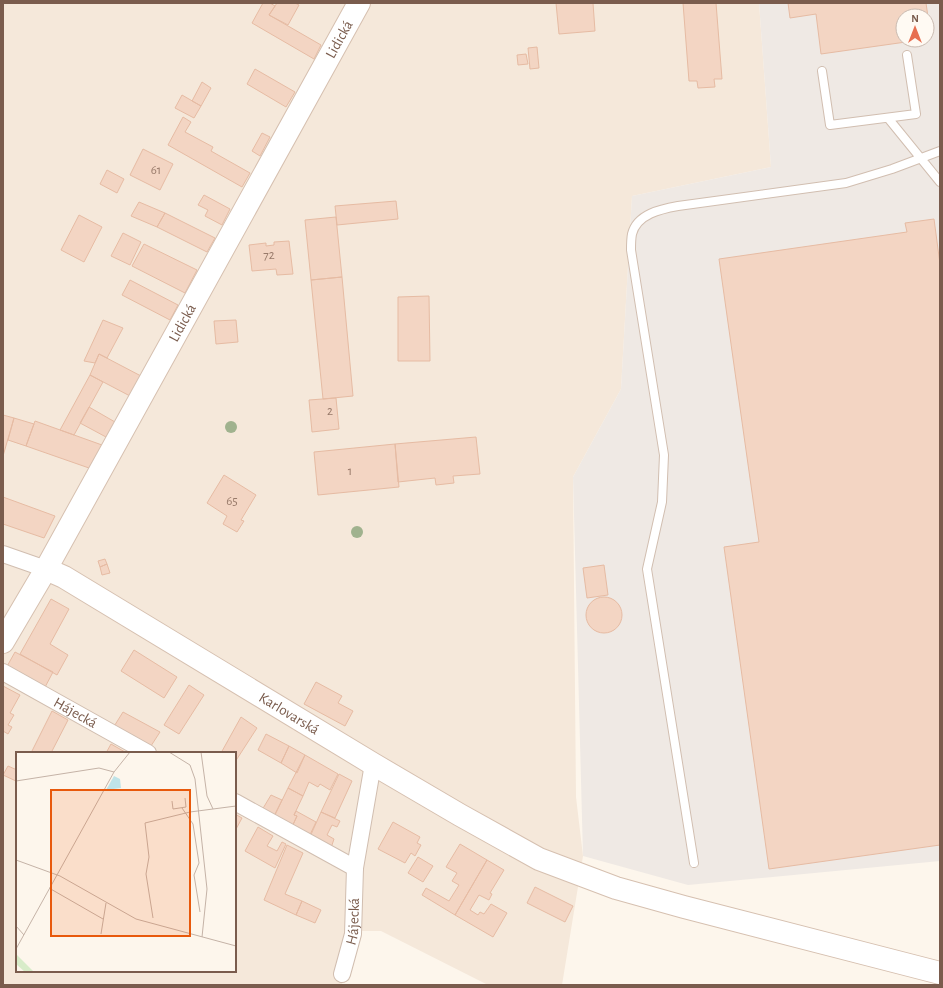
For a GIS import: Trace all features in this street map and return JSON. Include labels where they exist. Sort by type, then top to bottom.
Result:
[{"type":"street","name":"Lidická","points":[[3,642],[46,569],[359,3]]},
{"type":"street","name":"Karlovarská","points":[[3,554],[64,577],[373,764],[539,859],[575,874],[616,888],[940,973]]},
{"type":"street","name":"Hájecká","points":[[3,672],[146,752]]},
{"type":"street","name":"Hájecká","points":[[342,974],[353,934],[355,868],[373,764]]},
{"type":"street","points":[[236,803],[355,868]]},
{"type":"lane","points":[[822,71],[830,125],[916,114],[907,55]]},
{"type":"lane","points":[[888,118],[940,182]]},
{"type":"lane","points":[[694,863],[647,569],[662,502],[664,455],[631,250],[632,233],[640,220],[654,211],[678,206],[846,183],[892,169],[940,151]]},
{"type":"shaded area","points":[[3,3],[759,3],[771,167],[632,196],[621,389],[573,477],[576,797],[583,856],[562,985],[488,985],[381,931],[359,931],[344,972],[342,985],[3,985]]},
{"type":"shaded area","points":[[759,3],[940,3],[940,861],[688,885],[583,856],[573,477],[621,389],[632,196],[771,167]]},
{"type":"building","points":[[263,3],[270,3],[275,6],[269,15],[321,45],[314,59],[252,23]]},
{"type":"building","points":[[277,3],[295,3],[299,5],[288,25],[269,15]]},
{"type":"building","points":[[556,3],[593,3],[595,31],[559,34]]},
{"type":"building","points":[[683,3],[716,3],[722,79],[714,79],[715,87],[698,88],[697,81],[689,81]]},
{"type":"building","points":[[788,3],[926,3],[927,8],[895,8],[895,44],[821,54],[816,14],[790,18]]},
{"type":"building","points":[[537,47],[539,68],[530,69],[528,48]]},
{"type":"building","points":[[526,54],[528,64],[518,65],[517,55]]},
{"type":"building","points":[[255,69],[295,92],[286,107],[247,84]]},
{"type":"building","points":[[202,82],[211,88],[201,106],[192,101]]},
{"type":"building","points":[[182,95],[201,106],[194,118],[175,108]]},
{"type":"building","points":[[183,117],[191,122],[185,132],[213,147],[211,151],[250,173],[242,187],[168,145]]},
{"type":"building","points":[[262,133],[270,137],[260,156],[252,151]]},
{"type":"building","points":[[143,149],[173,164],[160,190],[130,175]]},
{"type":"building","points":[[107,170],[124,179],[117,193],[100,184]]},
{"type":"building","points":[[204,195],[230,209],[222,225],[205,216],[208,210],[198,205]]},
{"type":"building","points":[[396,201],[398,219],[337,225],[335,206]]},
{"type":"building","points":[[139,202],[165,213],[157,227],[131,216]]},
{"type":"building","points":[[165,213],[215,238],[207,252],[157,227]]},
{"type":"building","points":[[79,215],[102,227],[84,262],[61,250]]},
{"type":"building","points":[[336,217],[342,277],[311,280],[305,220]]},
{"type":"building","points":[[934,219],[940,264],[940,845],[769,869],[724,547],[759,542],[719,259],[907,232],[905,223]]},
{"type":"building","points":[[123,233],[141,242],[130,265],[111,256]]},
{"type":"building","points":[[289,241],[293,274],[277,275],[276,269],[252,271],[249,245],[266,243],[266,246],[274,245],[274,242]]},
{"type":"building","points":[[144,244],[197,270],[185,293],[132,266]]},
{"type":"building","points":[[342,277],[353,396],[323,399],[311,280]]},
{"type":"building","points":[[130,280],[178,305],[170,320],[122,295]]},
{"type":"building","points":[[429,296],[430,361],[398,361],[398,297]]},
{"type":"building","points":[[103,320],[123,328],[107,358],[99,354],[95,363],[84,361]]},
{"type":"building","points":[[236,320],[238,342],[216,344],[214,321]]},
{"type":"building","points":[[99,354],[141,376],[130,396],[90,375]]},
{"type":"building","points":[[90,375],[103,382],[74,435],[60,430]]},
{"type":"building","points":[[336,398],[339,429],[312,432],[309,400]]},
{"type":"building","points":[[89,407],[115,422],[106,437],[80,423]]},
{"type":"building","points":[[3,415],[14,418],[3,456]]},
{"type":"building","points":[[14,418],[34,424],[26,446],[8,440]]},
{"type":"building","points":[[35,421],[102,445],[89,468],[26,446]]},
{"type":"building","points":[[476,437],[480,474],[453,476],[454,483],[436,485],[435,478],[398,482],[395,444]]},
{"type":"building","points":[[395,444],[399,487],[318,495],[314,452]]},
{"type":"building","points":[[224,475],[256,495],[241,520],[244,521],[237,532],[223,524],[227,516],[207,503]]},
{"type":"building","points":[[3,497],[55,516],[44,538],[3,524]]},
{"type":"building","points":[[105,559],[107,564],[100,567],[98,561]]},
{"type":"building","points":[[107,564],[110,573],[102,575],[100,567]]},
{"type":"building","points":[[604,565],[608,595],[587,598],[583,568]]},
{"type":"building","points":[[607,597],[617,602],[621,608],[621,622],[617,628],[611,632],[601,633],[591,628],[587,622],[586,612],[591,602],[597,598]]},
{"type":"building","points":[[51,599],[69,609],[50,644],[68,655],[57,675],[20,654]]},
{"type":"building","points":[[134,650],[177,677],[164,698],[121,671]]},
{"type":"building","points":[[15,652],[53,672],[43,691],[5,670]]},
{"type":"building","points":[[316,682],[342,696],[338,703],[353,711],[345,726],[304,704]]},
{"type":"building","points":[[189,685],[204,695],[179,734],[164,725]]},
{"type":"building","points":[[3,686],[20,695],[10,713],[14,715],[8,725],[12,727],[8,734],[3,731]]},
{"type":"building","points":[[52,711],[68,720],[52,752],[32,752]]},
{"type":"building","points":[[123,712],[160,732],[149,749],[113,728]]},
{"type":"building","points":[[241,717],[257,728],[236,760],[236,752],[222,752]]},
{"type":"building","points":[[266,734],[289,746],[281,763],[258,750]]},
{"type":"building","points":[[111,744],[125,752],[107,752]]},
{"type":"building","points":[[289,746],[305,755],[297,773],[281,763]]},
{"type":"building","points":[[305,755],[338,774],[330,790],[320,784],[318,787],[309,782],[303,796],[288,788]]},
{"type":"building","points":[[8,766],[16,770],[16,781],[3,775]]},
{"type":"building","points":[[339,774],[352,781],[335,818],[321,812]]},
{"type":"building","points":[[288,788],[303,796],[294,815],[297,816],[291,829],[273,819]]},
{"type":"building","points":[[271,795],[282,800],[274,816],[262,810]]},
{"type":"building","points":[[296,811],[316,822],[308,839],[291,829],[297,816],[294,815]]},
{"type":"building","points":[[321,812],[340,821],[337,827],[332,825],[327,835],[334,839],[330,851],[309,839]]},
{"type":"building","points":[[236,815],[242,818],[236,829]]},
{"type":"building","points":[[393,822],[420,837],[417,843],[421,845],[415,856],[411,853],[405,863],[378,849]]},
{"type":"building","points":[[258,827],[273,836],[267,846],[277,851],[282,842],[286,844],[275,868],[245,851]]},
{"type":"building","points":[[460,844],[487,860],[455,915],[422,895],[426,888],[449,901],[459,885],[452,881],[457,873],[446,867]]},
{"type":"building","points":[[287,845],[303,853],[285,894],[302,901],[296,915],[264,900]]},
{"type":"building","points":[[418,857],[433,866],[423,882],[408,873]]},
{"type":"building","points":[[487,860],[504,870],[490,893],[492,894],[489,900],[479,895],[470,910],[478,915],[480,912],[484,914],[491,904],[507,913],[493,937],[455,915]]},
{"type":"building","points":[[535,887],[573,906],[565,922],[527,903]]},
{"type":"building","points":[[302,901],[321,910],[315,923],[296,915]]}]
